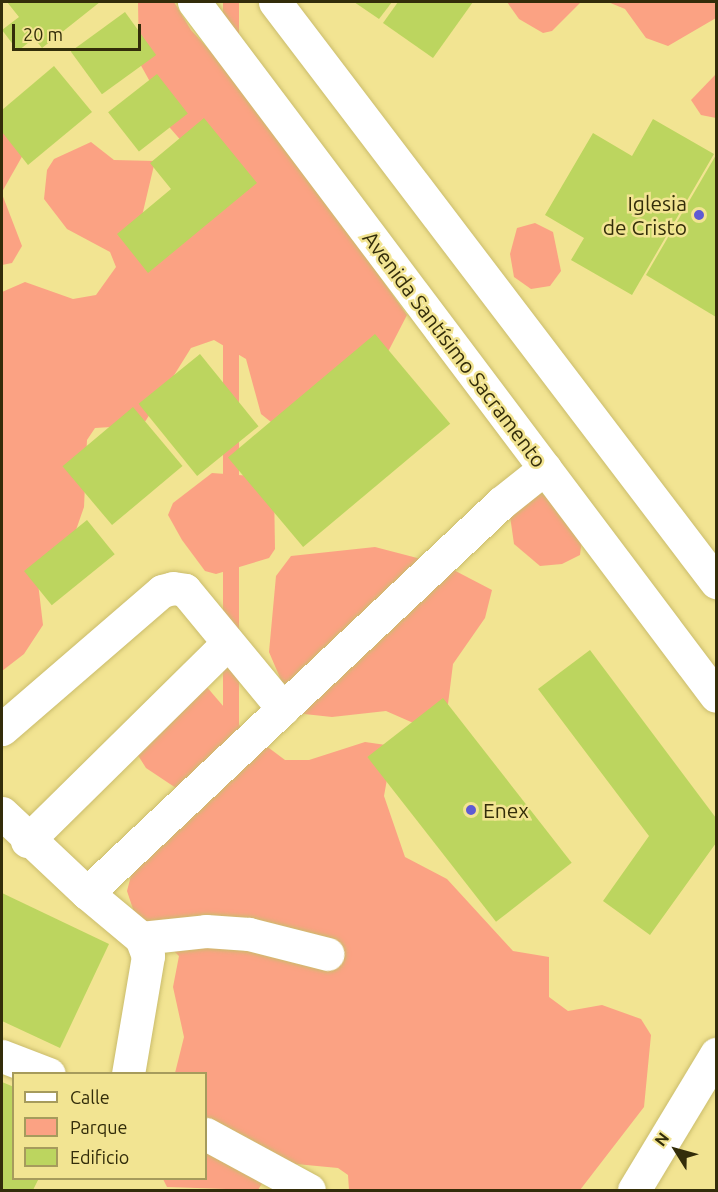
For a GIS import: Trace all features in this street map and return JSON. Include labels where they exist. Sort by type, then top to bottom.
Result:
[{"type":"main road","name":"Avenida Santísimo Sacramento","points":[[194,2],[717,696]]},
{"type":"main road","points":[[275,2],[717,582]]},
{"type":"main road","points":[[87,893],[501,503],[545,468]]},
{"type":"main road","points":[[2,729],[162,591],[185,590],[283,709]]},
{"type":"main road","points":[[27,841],[228,643]]},
{"type":"main road","points":[[2,813],[27,841],[141,938],[148,956],[128,1072]]},
{"type":"main road","points":[[141,938],[206,931],[249,934],[328,954]]},
{"type":"main road","points":[[634,1191],[717,1054]]},
{"type":"main road","points":[[2,1056],[45,1072]]},
{"type":"main road","points":[[207,1135],[309,1191]]},
{"type":"green space","points":[[138,2],[174,2],[191,30],[252,96],[407,315],[375,377],[281,430],[261,414],[246,359],[214,340],[191,348],[143,425],[95,428],[87,440],[84,507],[76,530],[36,566],[43,625],[24,654],[2,671],[2,292],[25,282],[73,299],[96,295],[116,267],[110,252],[67,229],[44,199],[47,170],[54,159],[91,142],[114,160],[155,161],[142,216],[157,253],[184,144],[164,121],[158,96],[139,62]]},
{"type":"green space","points":[[223,2],[239,2],[239,815],[223,815]]},
{"type":"green space","points":[[507,2],[581,2],[552,31],[543,33],[519,19]]},
{"type":"green space","points":[[608,2],[716,2],[716,18],[668,46],[646,38],[625,9]]},
{"type":"green space","points":[[716,74],[716,118],[701,115],[691,100]]},
{"type":"green space","points":[[2,127],[17,133],[24,153],[2,192]]},
{"type":"green space","points":[[2,194],[22,246],[12,263],[2,265]]},
{"type":"green space","points":[[535,223],[553,232],[561,271],[550,286],[531,289],[514,277],[510,254],[517,228]]},
{"type":"green space","points":[[212,473],[252,476],[274,488],[275,549],[269,558],[216,574],[205,571],[182,540],[168,515],[173,503]]},
{"type":"green space","points":[[541,493],[584,522],[580,555],[562,564],[540,566],[514,544],[510,516]]},
{"type":"green space","points":[[375,547],[444,565],[492,590],[485,618],[453,664],[448,704],[418,725],[386,711],[332,717],[295,713],[269,652],[276,576],[291,556]]},
{"type":"green space","points":[[206,686],[241,727],[285,760],[309,760],[365,742],[393,746],[384,796],[405,857],[447,879],[513,951],[549,957],[549,997],[568,1011],[602,1005],[641,1019],[651,1035],[644,1107],[580,1190],[349,1190],[348,1175],[338,1168],[275,1162],[258,1190],[167,1187],[164,1180],[207,1180],[207,1072],[175,1072],[184,1037],[173,987],[179,956],[134,912],[127,891],[133,868],[190,819],[185,794],[146,768],[134,749]]},
{"type":"building","points":[[7,2],[100,2],[42,48],[34,38],[18,51],[2,30],[19,17]]},
{"type":"building","points":[[354,2],[392,2],[379,19]]},
{"type":"building","points":[[398,2],[473,2],[433,58],[383,23]]},
{"type":"building","points":[[125,12],[156,55],[102,94],[71,51]]},
{"type":"building","points":[[54,66],[92,112],[28,165],[2,132],[2,110]]},
{"type":"building","points":[[157,74],[188,113],[139,152],[108,112]]},
{"type":"building","points":[[204,118],[257,183],[148,273],[117,234],[171,189],[150,163]]},
{"type":"building","points":[[653,119],[714,154],[632,295],[571,260],[584,238],[545,215],[593,133],[632,156]]},
{"type":"building","name":"Iglesia de Cristo","points":[[716,155],[716,317],[646,275]]},
{"type":"building","points":[[375,334],[450,424],[303,547],[228,457]]},
{"type":"building","points":[[200,354],[259,426],[197,476],[139,404]]},
{"type":"building","points":[[133,407],[182,466],[112,525],[63,466]]},
{"type":"building","points":[[87,520],[115,554],[52,605],[24,571]]},
{"type":"building","points":[[590,650],[716,818],[716,843],[650,935],[603,901],[649,836],[538,689]]},
{"type":"building","points":[[443,698],[572,863],[496,922],[367,757]]},
{"type":"building","points":[[2,893],[109,944],[60,1048],[2,1021]]},
{"type":"building","points":[[2,1082],[12,1086],[12,1180],[38,1180],[33,1190],[2,1190]]},
{"type":"place","name":"Iglesia de Cristo","points":[[699,215]]},
{"type":"place","name":"Enex","points":[[471,810]]}]
